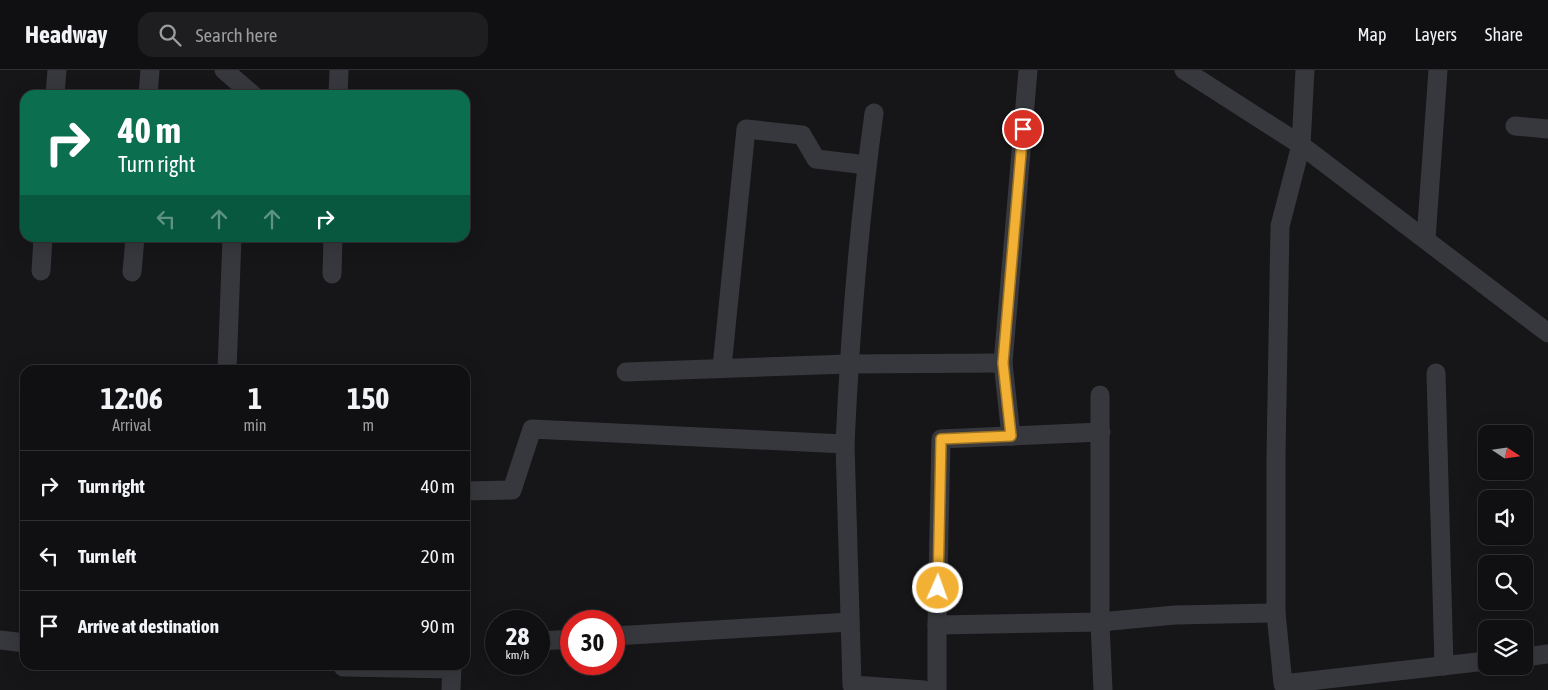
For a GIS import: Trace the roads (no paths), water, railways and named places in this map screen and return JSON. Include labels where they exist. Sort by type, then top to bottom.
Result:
[{"type":"street","points":[[55,90],[57,70]]},
{"type":"street","points":[[148,90],[150,70]]},
{"type":"street","points":[[338,90],[339,70]]},
{"type":"street","points":[[1011,436],[1003,363],[1028,70]]},
{"type":"street","points":[[1184,70],[1301,145],[1548,333]]},
{"type":"street","points":[[1305,70],[1301,145],[1280,226],[1276,456],[1276,613],[1283,687],[1478,662]]},
{"type":"street","points":[[1426,239],[1438,70]]},
{"type":"street","points":[[234,79],[247,90]]},
{"type":"street","points":[[874,113],[867,164],[848,364],[845,444],[852,685],[924,690]]},
{"type":"street","points":[[1515,126],[1548,129]]},
{"type":"street","points":[[722,367],[746,129],[802,134],[816,159],[867,164]]},
{"type":"street","points":[[41,271],[43,242]]},
{"type":"street","points":[[132,272],[135,242]]},
{"type":"street","points":[[227,365],[232,242]]},
{"type":"street","points":[[332,274],[333,242]]},
{"type":"street","points":[[626,372],[722,367],[1003,363]]},
{"type":"street","points":[[1436,373],[1444,666]]},
{"type":"street","points":[[1100,395],[1100,622],[1103,690]]},
{"type":"street","points":[[470,491],[512,490],[532,429],[845,444]]},
{"type":"street","points":[[937,690],[936,625],[941,439],[1101,432]]},
{"type":"street","points":[[936,625],[1100,622],[1175,615],[1276,613]]},
{"type":"street","points":[[625,635],[850,622]]},
{"type":"street","points":[[0,640],[20,642]]},
{"type":"street","points":[[1533,656],[1548,654]]},
{"type":"street","points":[[451,690],[452,670]]}]
